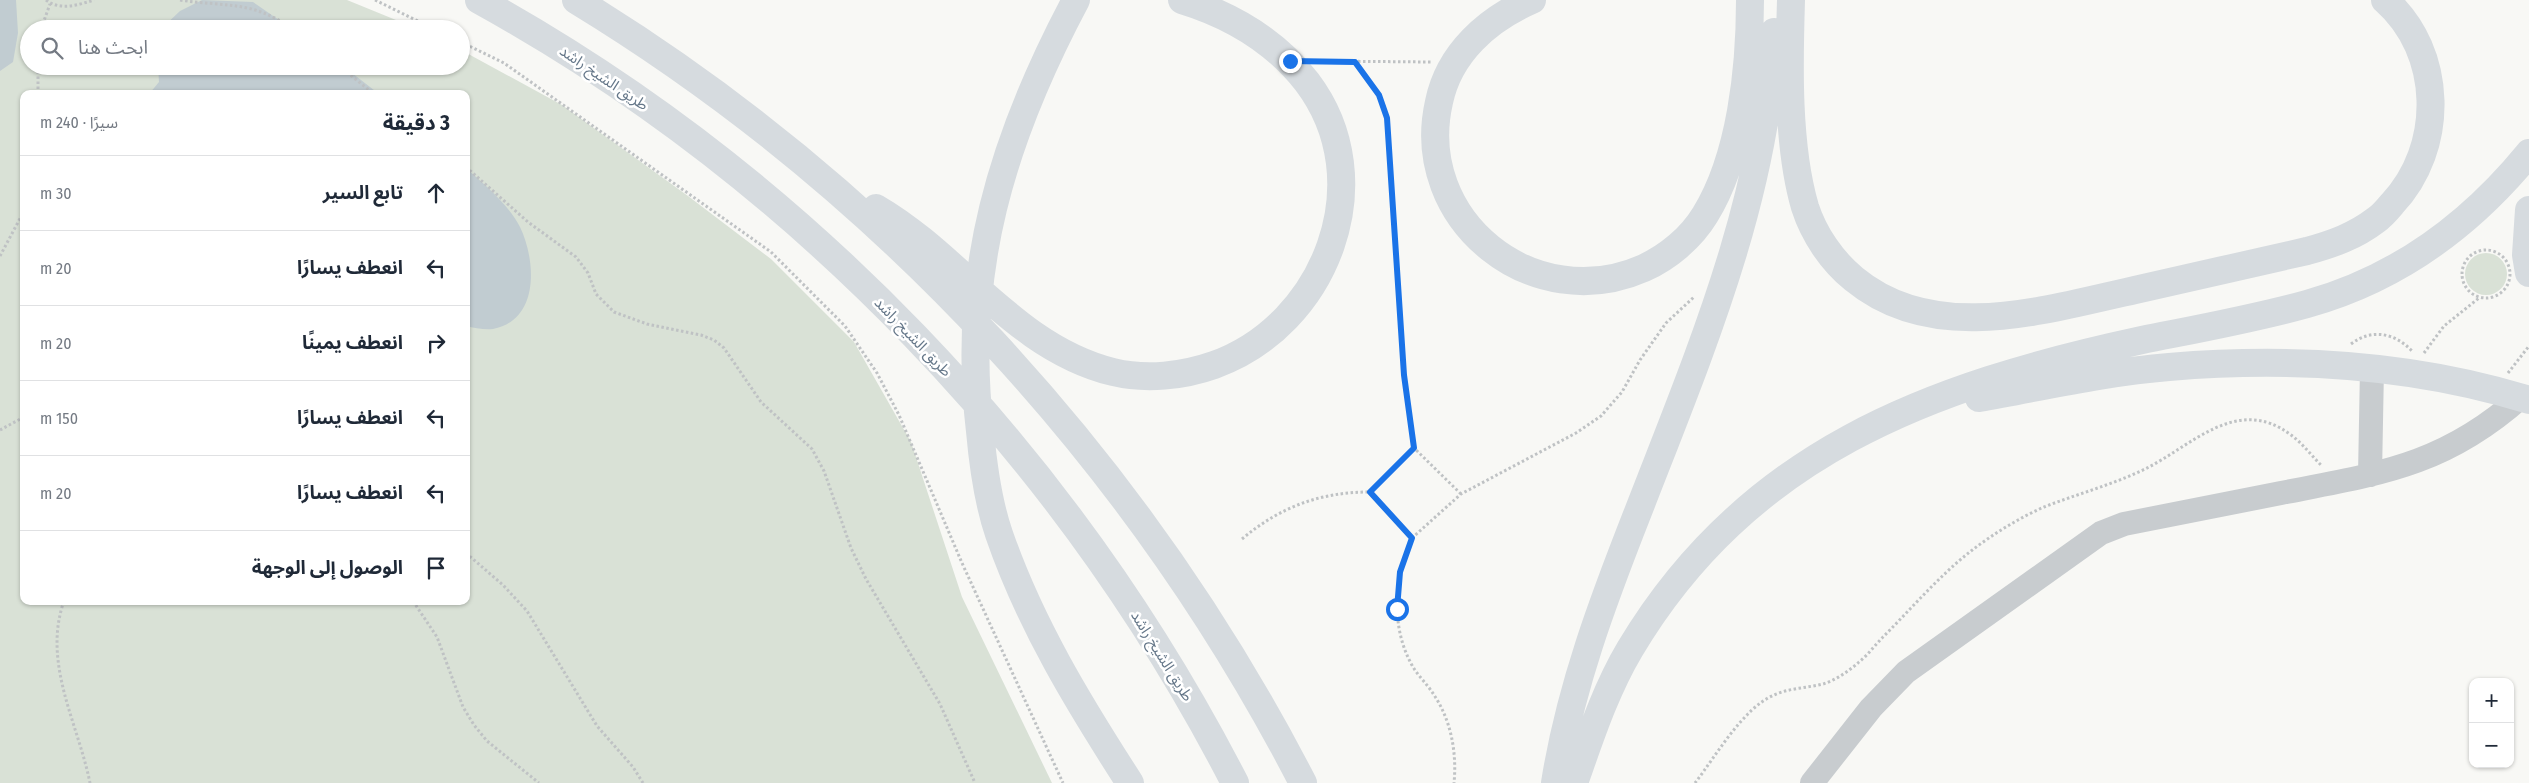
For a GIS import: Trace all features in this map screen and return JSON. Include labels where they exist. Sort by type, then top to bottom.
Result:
[{"type":"highway","name":"طريق الشيخ راشد","points":[[479,0],[576,58],[648,106],[717,158],[791,219],[848,271],[909,331],[981,409],[1077,529],[1160,650],[1235,783]]},
{"type":"highway","points":[[576,0],[686,72],[827,182],[962,309],[1082,445],[1137,517],[1187,588],[1249,686],[1303,783]]},
{"type":"highway","points":[[1076,0],[1042,68],[1015,130],[995,195],[982,262],[975,330],[976,398],[984,466],[998,532],[1016,579],[1060,670],[1130,783]]},
{"type":"highway","points":[[827,182],[887,214],[913,233],[1007,315],[1058,350],[1086,364],[1114,372],[1143,376],[1202,369],[1230,360],[1256,345],[1280,327],[1300,305],[1316,281],[1329,254],[1337,225],[1340,196],[1339,166],[1333,137],[1323,110],[1308,84],[1290,61],[1268,41],[1243,25],[1182,0]]},
{"type":"highway","points":[[1532,0],[1505,13],[1488,25],[1472,39],[1455,62],[1440,94],[1436,114],[1436,156],[1441,177],[1449,197],[1472,231],[1504,258],[1522,268],[1556,279],[1586,282],[1609,280],[1653,264],[1690,235],[1704,217],[1724,175],[1737,126],[1750,34],[1750,0]]},
{"type":"highway","points":[[1555,783],[1570,709],[1599,612],[1725,281],[1754,175],[1770,83],[1776,0]]},
{"type":"highway","points":[[1791,0],[1791,82],[1798,173],[1806,208],[1820,240],[1842,269],[1870,292],[1901,308],[1936,316],[1972,317],[2034,312],[2308,251],[2345,240],[2378,220],[2405,191],[2423,157],[2431,119],[2430,80],[2418,43],[2396,10],[2385,0]]},
{"type":"highway","points":[[1574,783],[1601,708],[1629,651],[1663,598],[1703,550],[1749,506],[1798,467],[1853,435],[1990,379],[2056,360],[2308,304],[2353,288],[2395,268],[2435,244],[2472,215],[2505,182],[2529,153]]},
{"type":"highway","points":[[2529,210],[2526,255],[2529,273]]},
{"type":"highway","points":[[1911,410],[2085,378],[2168,367],[2306,363],[2413,373],[2525,398]]},
{"type":"lane","points":[[2370,475],[2372,368]]},
{"type":"lane","points":[[1812,783],[1871,708],[1906,672],[2101,533],[2124,524],[2399,468],[2454,446],[2479,431],[2525,398]]},
{"type":"path","points":[[46,0],[50,4],[63,7],[94,0]]},
{"type":"path","points":[[180,0],[240,4],[274,16],[280,20]]},
{"type":"path","points":[[375,0],[416,20]]},
{"type":"path","points":[[44,20],[50,4]]},
{"type":"path","points":[[470,46],[504,63],[771,252],[845,326],[877,373],[899,415],[962,563],[1063,783]]},
{"type":"path","points":[[1290,61],[1455,62]]},
{"type":"path","points":[[1355,62],[1379,95],[1387,118],[1404,375],[1414,448],[1461,494]]},
{"type":"path","points":[[38,75],[38,90]]},
{"type":"path","points":[[351,75],[369,90]]},
{"type":"path","points":[[470,171],[528,222],[576,257],[588,273],[596,294],[614,312],[647,324],[701,335],[714,340],[724,348],[762,402],[812,449],[824,471],[850,548],[866,580],[940,704],[974,783]]},
{"type":"path","points":[[0,256],[20,218]]},
{"type":"path","points":[[2413,373],[2432,340],[2444,326],[2480,298],[2495,297],[2507,288],[2510,280],[2510,265],[2506,258],[2493,250],[2478,251],[2466,260],[2463,267],[2463,283],[2467,289],[2480,298]]},
{"type":"path","points":[[1454,783],[1454,760],[1448,726],[1434,695],[1414,668],[1402,640],[1399,624],[1397,590],[1400,572],[1412,538],[1461,494],[1576,433],[1601,416],[1622,392],[1643,354],[1666,323],[1683,305],[1725,281]]},
{"type":"path","points":[[2493,390],[2529,346]]},
{"type":"path","points":[[0,430],[20,419]]},
{"type":"path","points":[[1695,783],[1748,714],[1760,702],[1775,694],[1825,684],[1843,674],[1861,661],[1940,579],[1971,551],[2005,528],[2042,508],[2146,469],[2221,424],[2240,420],[2258,421],[2275,426],[2291,435],[2337,482]]},
{"type":"path","points":[[1242,539],[1274,515],[1292,506],[1330,494],[1370,492],[1414,448]]},
{"type":"path","points":[[1370,492],[1412,538]]},
{"type":"path","points":[[470,556],[503,585],[527,611],[596,726],[633,767],[643,783]]},
{"type":"path","points":[[63,605],[58,627],[60,681],[90,783]]},
{"type":"path","points":[[416,605],[437,637],[463,707],[474,725],[487,741],[539,783]]},
{"type":"shaded area","points":[[0,0],[347,0],[396,20],[20,20],[20,75],[470,75],[470,55],[562,105],[688,196],[771,259],[854,342],[911,442],[962,597],[1052,783],[0,783]]},
{"type":"shaded area","points":[[0,0],[16,0],[18,33],[13,62],[0,71]]},
{"type":"shaded area","points":[[202,0],[253,2],[279,20],[170,20],[180,11]]},
{"type":"shaded area","points":[[159,75],[355,75],[374,90],[152,90],[159,82]]},
{"type":"shaded area","points":[[470,172],[496,195],[520,227],[529,256],[531,271],[530,287],[526,301],[519,314],[508,323],[493,329],[470,327]]},
{"type":"shaded area","points":[[2482,253],[2490,253],[2501,259],[2507,274],[2501,289],[2490,295],[2482,295],[2471,289],[2465,278],[2465,270],[2471,259]]},
{"type":"route","points":[[1290,61],[1355,62],[1379,95],[1387,118],[1404,375],[1407,409],[1414,448],[1370,492],[1412,538],[1400,572],[1397,590],[1397,609]]}]
